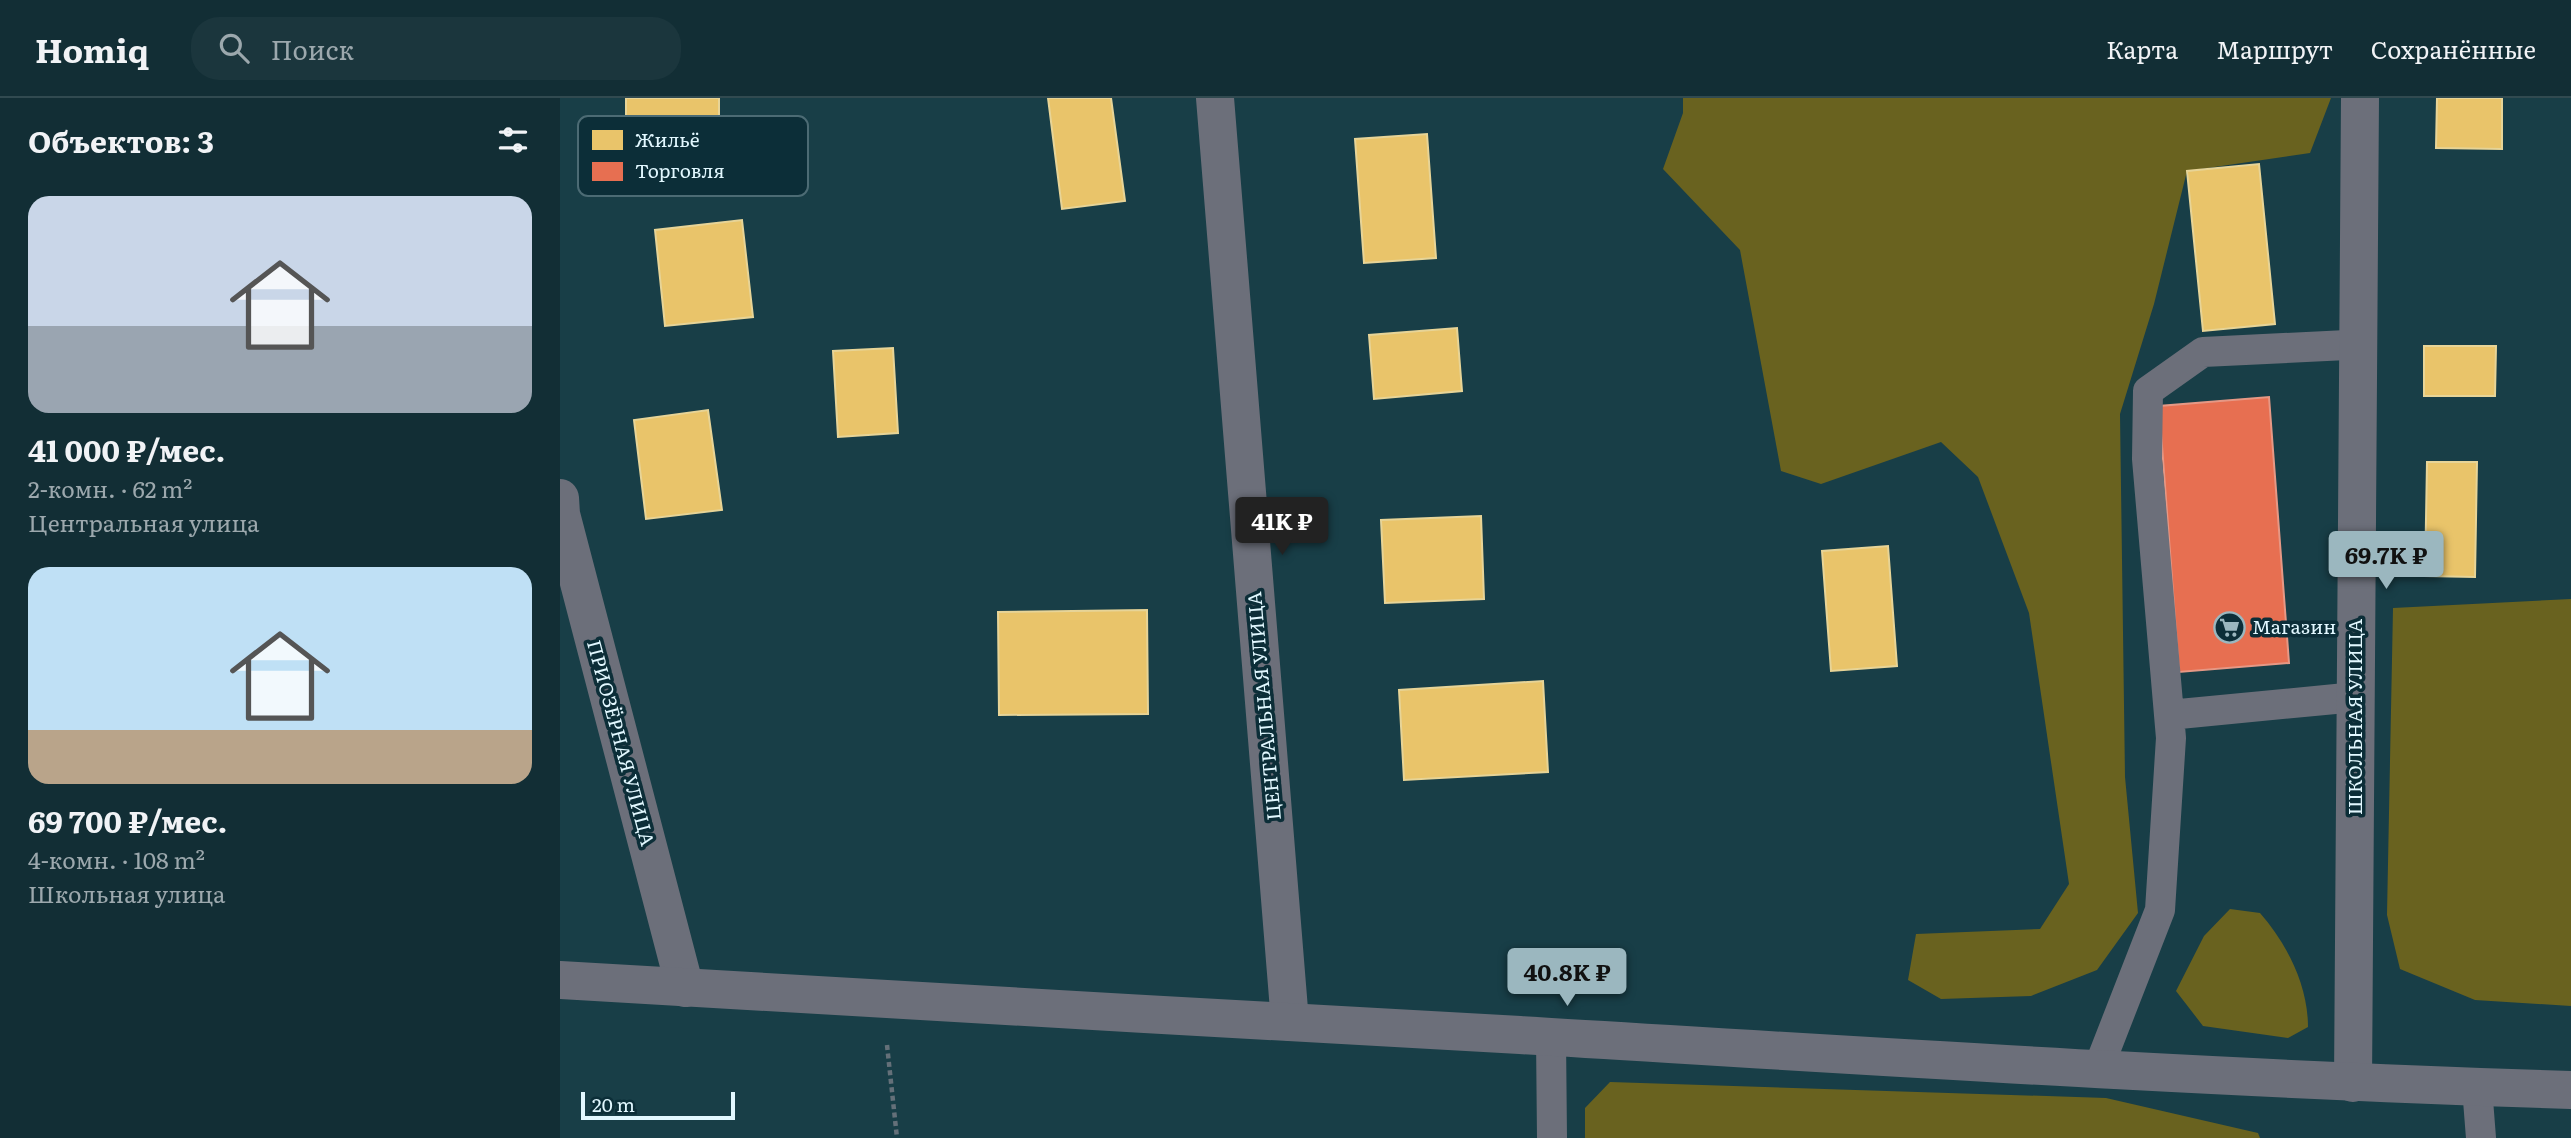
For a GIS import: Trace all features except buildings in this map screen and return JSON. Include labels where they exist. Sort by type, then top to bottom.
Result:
[{"type":"street","name":"ЦЕНТРАЛЬНАЯ УЛИЦА","points":[[1215,98],[1290,1022]]},
{"type":"street","name":"ШКОЛЬНАЯ УЛИЦА","points":[[2353,1083],[2360,98]]},
{"type":"street","name":"ПРИОЗЁРНАЯ УЛИЦА","points":[[560,498],[561,514],[685,988]]},
{"type":"street","points":[[560,980],[883,1002],[1290,1022],[2353,1083],[2571,1090]]},
{"type":"lane","points":[[2098,1069],[2160,910],[2171,738],[2147,459],[2148,391],[2203,352],[2347,345],[2358,348]]},
{"type":"lane","points":[[2169,715],[2356,696]]},
{"type":"lane","points":[[1551,1037],[1552,1138]]},
{"type":"lane","points":[[2477,1087],[2481,1138]]},
{"type":"path","points":[[883,1002],[897,1138]]},
{"type":"shaded area","points":[[1683,98],[2331,98],[2310,153],[2187,171],[2154,304],[2120,414],[2125,777],[2138,913],[2097,970],[2031,996],[1941,999],[1908,980],[1916,934],[2040,929],[2069,884],[2029,613],[1978,477],[1941,442],[1821,484],[1781,471],[1740,250],[1663,169],[1683,113]]},
{"type":"shaded area","points":[[2571,599],[2571,1006],[2475,1000],[2400,969],[2387,915],[2393,608]]},
{"type":"shaded area","points":[[2230,909],[2260,913],[2279,938],[2300,981],[2308,1027],[2288,1038],[2203,1026],[2176,991],[2204,936]]},
{"type":"shaded area","points":[[1610,1082],[2106,1098],[2258,1133],[2260,1138],[1585,1138],[1585,1108]]},
{"type":"place","name":"Магазин","points":[[2229,627]]}]
